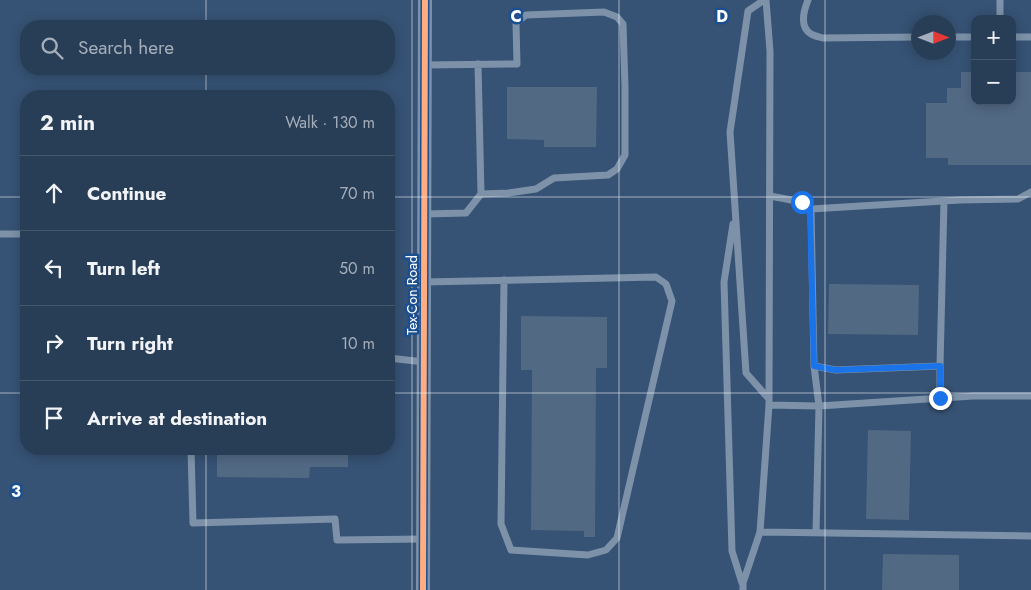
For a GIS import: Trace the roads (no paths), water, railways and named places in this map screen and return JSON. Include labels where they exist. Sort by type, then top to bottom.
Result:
[{"type":"street","name":"Tex-Con Road","points":[[423,590],[425,0]]},
{"type":"lane","points":[[742,587],[760,532],[769,402],[770,51],[765,0],[748,12],[730,132],[746,373],[769,402],[819,406],[973,396],[1031,396]]},
{"type":"lane","points":[[808,0],[804,14],[804,26],[810,34],[823,38],[911,37]]},
{"type":"lane","points":[[1000,0],[1000,15]]},
{"type":"lane","points":[[425,65],[517,64],[516,23],[526,14],[604,12],[616,17],[623,24],[625,156],[617,169],[608,176],[554,178],[536,189],[480,194]]},
{"type":"lane","points":[[956,37],[971,37]]},
{"type":"lane","points":[[1016,37],[1031,37]]},
{"type":"lane","points":[[424,214],[466,213],[480,194],[478,64]]},
{"type":"lane","points":[[770,196],[802,202],[810,209],[960,200],[1018,199],[1031,192]]},
{"type":"lane","points":[[940,398],[944,201]]},
{"type":"lane","points":[[735,209],[724,282],[732,551],[742,587]]},
{"type":"lane","points":[[810,209],[814,366],[819,406],[816,533]]},
{"type":"lane","points":[[0,234],[20,234]]},
{"type":"lane","points":[[424,282],[504,280],[656,277],[666,284],[672,301],[617,538],[606,550],[588,555],[512,550],[501,524],[504,280]]},
{"type":"lane","points":[[395,359],[424,362]]},
{"type":"lane","points":[[814,366],[836,370],[940,366]]},
{"type":"lane","points":[[191,455],[193,523],[336,519],[337,540],[423,539]]},
{"type":"lane","points":[[760,532],[1031,536]]}]
